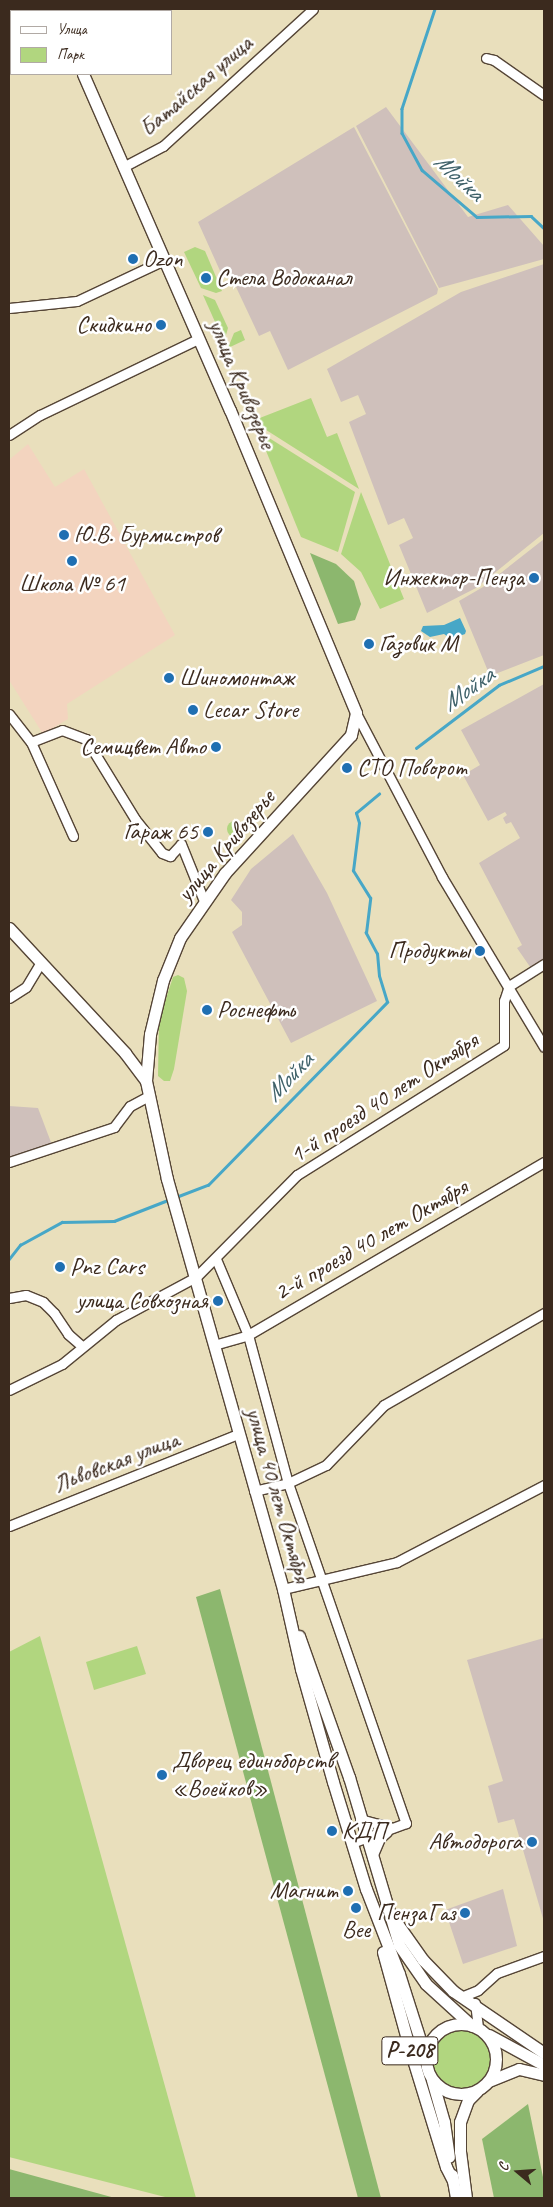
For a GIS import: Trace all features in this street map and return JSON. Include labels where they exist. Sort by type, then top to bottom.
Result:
[{"type":"main road","name":"улица Кривозерье","points":[[83,75],[331,646],[356,713],[351,736],[225,872],[204,900],[180,938],[163,980],[150,1034],[146,1081]]},
{"type":"main road","points":[[9,928],[125,1053],[146,1081]]},
{"type":"main road","name":"улица 40 лет Октября","points":[[146,1081],[147,1098],[167,1179],[283,1589],[301,1669],[352,1843],[427,2062],[444,2122],[456,2198]]},
{"type":"main road","points":[[289,1612],[311,1666],[399,1945],[417,1972],[436,1995],[491,2041],[496,2059],[488,2082]]},
{"type":"main road","points":[[389,1913],[434,1974],[474,2006],[544,2054]]},
{"type":"main road","name":"улица 40 лет Октября","points":[[377,1918],[410,2050],[453,2181]]},
{"type":"main road","points":[[427,2062],[430,2044],[442,2030],[454,2025],[478,2029],[544,2065]]},
{"type":"main road","points":[[466,2198],[460,2160],[460,2122],[468,2100],[488,2082],[501,2074],[519,2069],[544,2074]]},
{"type":"main road","points":[[430,2074],[448,2091],[460,2094],[478,2090]]},
{"type":"street","name":"Батайская улица","points":[[123,167],[163,146],[313,9]]},
{"type":"street","points":[[486,58],[494,60],[544,95]]},
{"type":"street","points":[[9,308],[77,301],[164,260]]},
{"type":"street","points":[[9,435],[40,415],[198,339]]},
{"type":"street","name":"улица Кривозерье","points":[[356,713],[442,876],[544,1047]]},
{"type":"street","points":[[9,714],[31,742],[72,836]]},
{"type":"street","points":[[31,742],[62,730],[86,738],[135,819],[164,855],[170,856],[181,844],[204,900]]},
{"type":"street","points":[[9,998],[26,987],[42,962]]},
{"type":"street","points":[[509,986],[544,964]]},
{"type":"street","name":"1-й проезд 40 лет Октября","points":[[216,1259],[297,1176],[504,1045],[504,1001],[509,986]]},
{"type":"street","points":[[9,1162],[114,1127],[130,1106],[147,1098]]},
{"type":"street","name":"2-й проезд 40 лет Октября","points":[[214,1345],[248,1335],[544,1162]]},
{"type":"street","points":[[9,1390],[62,1364],[82,1346],[135,1308],[196,1277],[216,1259],[248,1335],[288,1483],[406,1823],[352,1843]]},
{"type":"street","points":[[9,1298],[26,1295],[43,1302],[54,1313],[68,1334],[82,1346]]},
{"type":"street","points":[[254,1491],[288,1483],[326,1465],[384,1405],[544,1313]]},
{"type":"street","name":"Львовская улица","points":[[9,1526],[238,1434]]},
{"type":"street","points":[[283,1589],[397,1562],[544,1485]]},
{"type":"street","points":[[359,1818],[376,1826],[393,1827]]},
{"type":"street","points":[[371,1860],[380,1838],[393,1827]]},
{"type":"street","points":[[462,1997],[478,1990],[498,1973],[544,1956]]},
{"type":"street","points":[[478,1990],[474,2006],[478,2029]]},
{"type":"shaded area","points":[[386,107],[468,217],[508,205],[544,246],[544,259],[439,288],[356,126]]},
{"type":"shaded area","points":[[354,127],[438,289],[437,294],[288,370],[270,331],[259,336],[228,270],[221,273],[198,222]]},
{"type":"shaded area","points":[[544,264],[544,533],[476,588],[427,613],[399,545],[413,538],[404,518],[388,525],[349,422],[366,414],[358,395],[341,402],[327,369],[461,292]]},
{"type":"shaded area","name":"Школа № 61","points":[[28,444],[55,487],[84,469],[175,635],[67,704],[68,719],[43,734],[9,680],[9,460]]},
{"type":"shaded area","points":[[544,539],[544,655],[490,676],[459,601],[483,587]]},
{"type":"shaded area","points":[[544,684],[544,968],[535,974],[517,948],[522,945],[479,863],[520,838],[511,822],[506,824],[503,818],[507,815],[505,812],[488,821],[463,775],[480,765],[461,730]]},
{"type":"shaded area","points":[[293,834],[327,893],[377,1001],[291,1043],[232,932],[242,925],[242,912],[231,900],[251,869]]},
{"type":"shaded area","points":[[9,1106],[38,1108],[52,1145],[9,1157]]},
{"type":"shaded area","points":[[544,1638],[544,1922],[514,1819],[498,1823],[488,1786],[503,1781],[467,1660]]},
{"type":"shaded area","points":[[503,1889],[517,1946],[463,1964],[445,1910]]},
{"type":"green space","points":[[195,247],[205,251],[222,291],[216,293],[201,288],[184,252]]},
{"type":"green space","points":[[203,295],[215,300],[228,328],[224,342]]},
{"type":"green space","points":[[241,330],[245,340],[228,348],[234,333]]},
{"type":"green space","points":[[311,398],[327,437],[337,433],[359,489],[252,421]]},
{"type":"green space","points":[[258,431],[355,492],[338,552],[301,537]]},
{"type":"green space","points":[[361,492],[404,599],[380,609],[361,572],[341,554]]},
{"type":"green space","points":[[310,553],[336,564],[354,581],[361,604],[355,620],[338,624]]},
{"type":"green space","points":[[235,821],[243,829],[235,837],[227,829]]},
{"type":"green space","points":[[178,975],[184,978],[187,991],[174,1069],[170,1081],[164,1081],[158,1076],[159,1020],[173,977]]},
{"type":"green space","points":[[220,1589],[381,2198],[358,2198],[196,1597]]},
{"type":"green space","points":[[40,1636],[196,2198],[169,2198],[9,2157],[9,1652]]},
{"type":"green space","points":[[137,1646],[146,1674],[94,1690],[86,1662]]},
{"type":"green space","points":[[461,2029],[477,2034],[482,2038],[486,2043],[491,2059],[486,2075],[482,2080],[477,2084],[461,2089],[445,2084],[440,2080],[436,2075],[431,2059],[436,2043],[440,2038],[445,2034]]},
{"type":"green space","points":[[528,2104],[544,2182],[544,2198],[494,2198],[482,2139]]},
{"type":"green space","points":[[9,2169],[115,2198],[9,2198]]},
{"type":"water","points":[[460,618],[466,631],[465,634],[451,639],[444,634],[430,637],[421,631],[423,626],[444,625]]},
{"type":"waterway","name":"Мойка","points":[[435,9],[402,109],[402,133],[422,170],[477,217],[531,216],[544,228]]},
{"type":"waterway","name":"Мойка","points":[[416,748],[499,685],[544,666]]},
{"type":"waterway","name":"Мойка","points":[[176,1197],[208,1185],[387,1002],[379,976],[377,954],[366,933],[370,898],[353,871],[359,823],[356,813],[379,794]]},
{"type":"waterway","name":"Мойка","points":[[9,1259],[20,1245],[62,1222],[114,1221],[168,1200]]},
{"type":"place","name":"Ozon","points":[[133,259]]},
{"type":"place","name":"Стела Водоканал","points":[[206,278]]},
{"type":"place","name":"Скидкино","points":[[161,325]]},
{"type":"place","name":"Ю.В. Бурмистров","points":[[64,535]]},
{"type":"place","name":"Школа № 61","points":[[72,561]]},
{"type":"place","name":"Инжектор-Пенза","points":[[534,578]]},
{"type":"place","name":"Газовик М","points":[[369,644]]},
{"type":"place","name":"Шиномонтаж","points":[[169,678]]},
{"type":"place","name":"Lecar Store","points":[[193,710]]},
{"type":"place","name":"Семицвет Авто","points":[[216,747]]},
{"type":"place","name":"СТО Поворот","points":[[347,768]]},
{"type":"place","name":"Гараж 65","points":[[208,832]]},
{"type":"place","name":"Продукты","points":[[480,951]]},
{"type":"place","name":"Роснефть","points":[[207,1010]]},
{"type":"place","name":"Pnz Cars","points":[[60,1267]]},
{"type":"place","name":"улица Совхозная","points":[[218,1301]]},
{"type":"place","name":"Дворец единоборств «Воейков»","points":[[162,1775]]},
{"type":"place","name":"КДП","points":[[332,1831]]},
{"type":"place","name":"Автодорога","points":[[532,1842]]},
{"type":"place","name":"Магнит","points":[[348,1891]]},
{"type":"place","name":"Bee","points":[[356,1908]]},
{"type":"place","name":"ПензаГаз","points":[[465,1913]]}]
